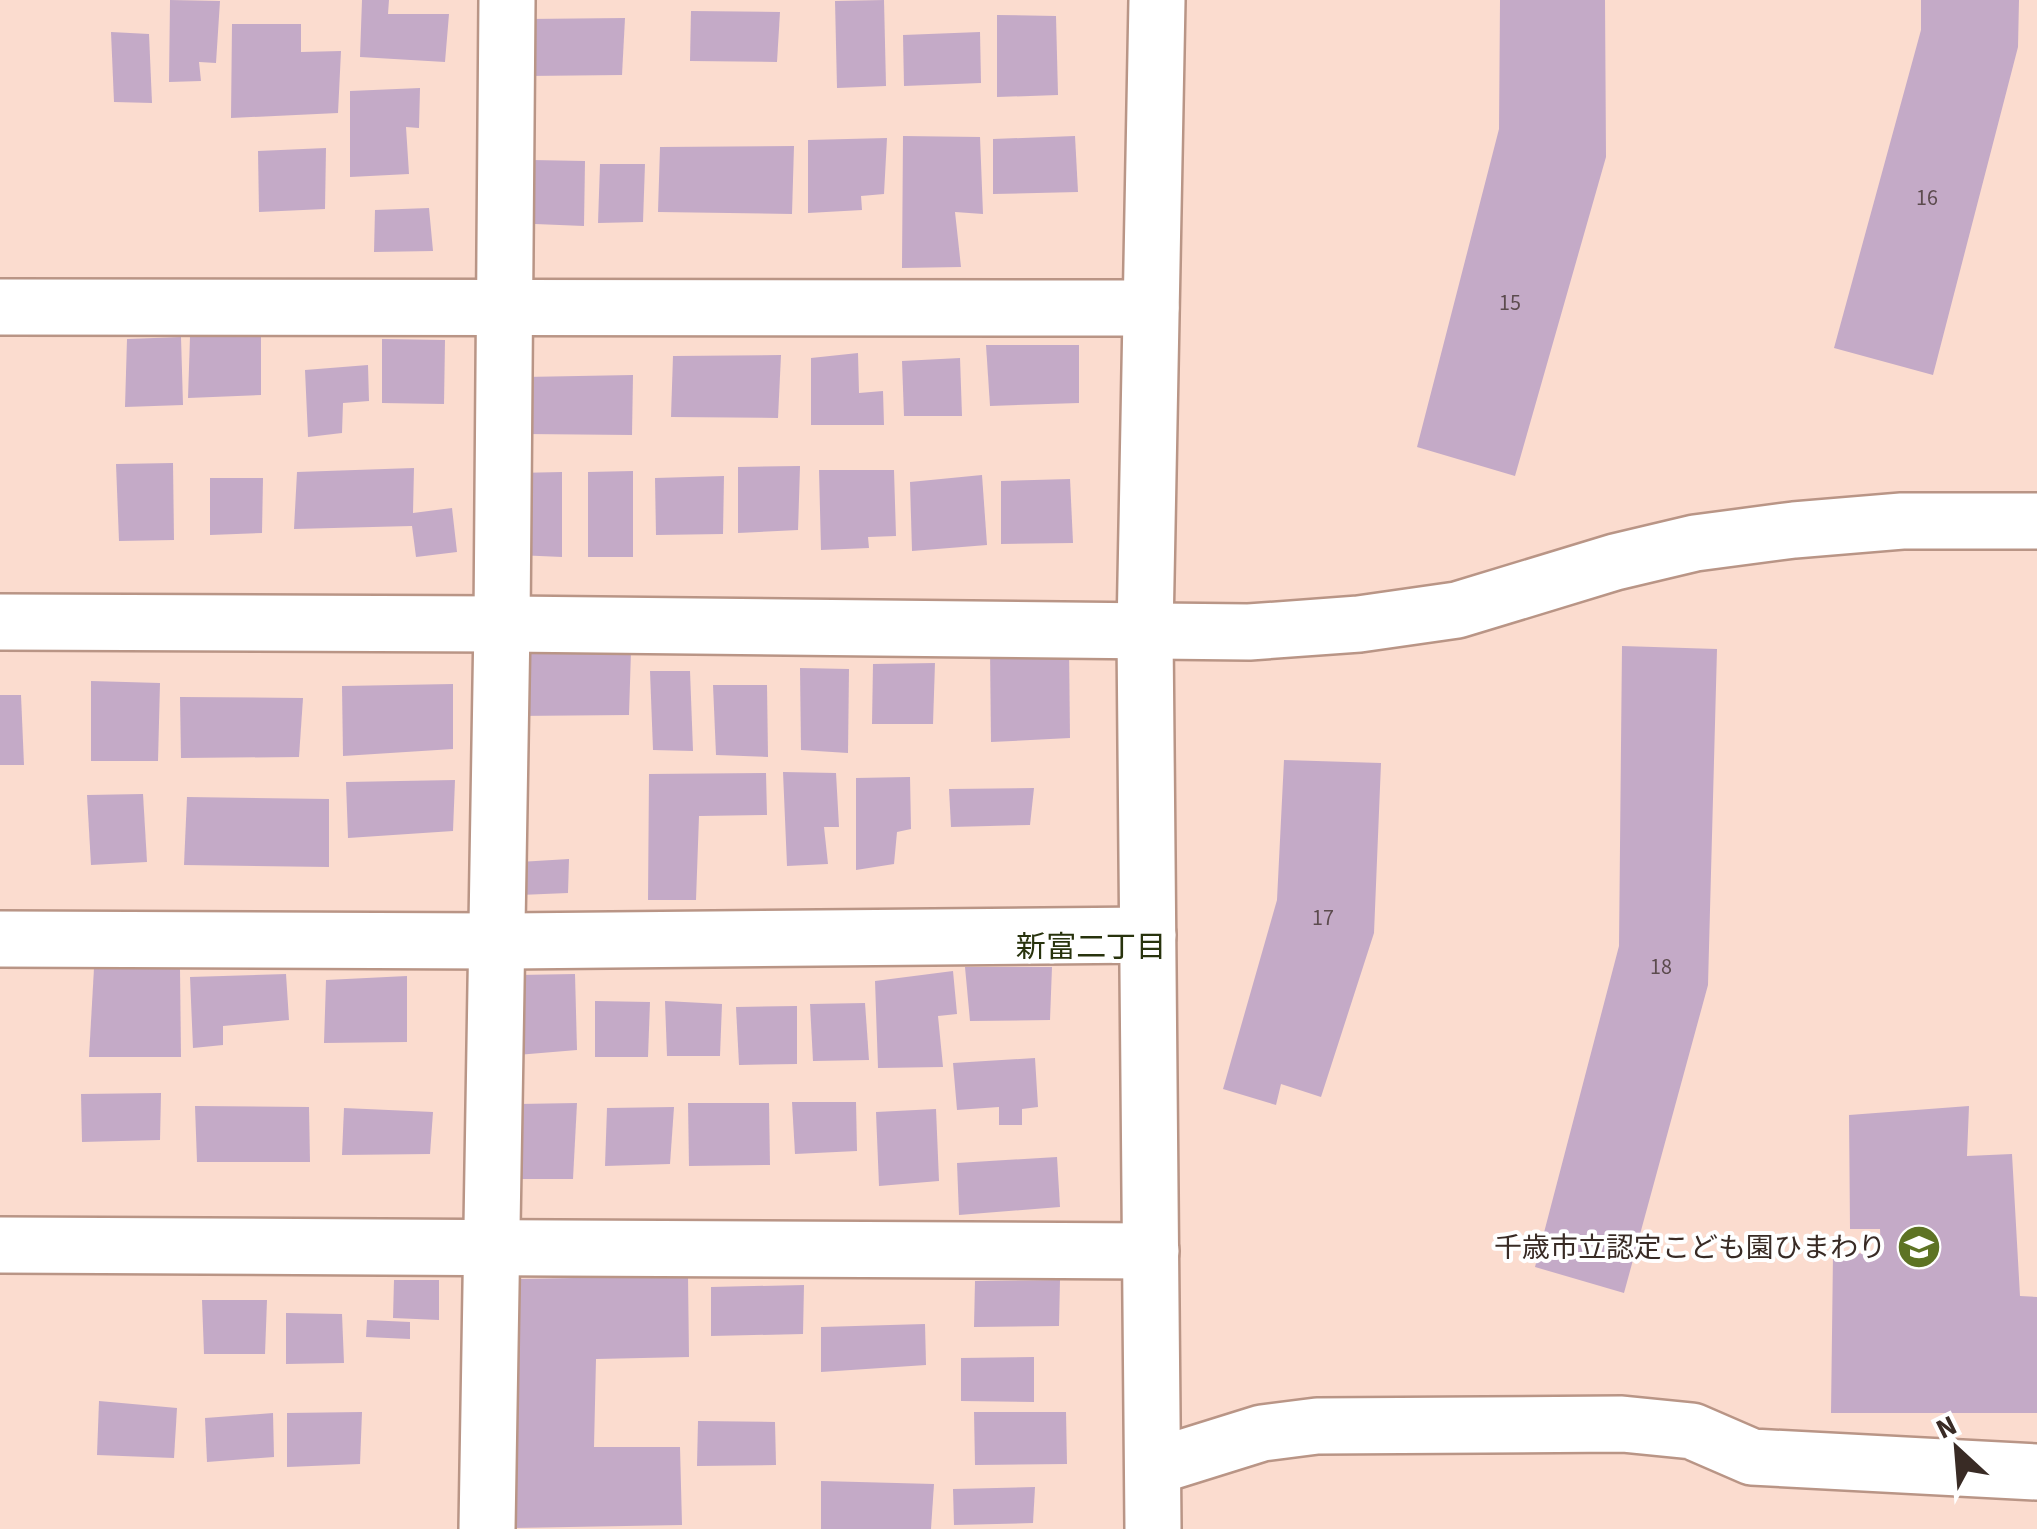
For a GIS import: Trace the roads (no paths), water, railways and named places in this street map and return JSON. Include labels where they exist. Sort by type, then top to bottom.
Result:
[{"type":"street","points":[[486,1529],[502,624],[507,0]]},
{"type":"street","points":[[1154,1529],[1145,632],[1156,0]]},
{"type":"street","points":[[0,307],[1151,308]]},
{"type":"street","points":[[0,622],[1267,631],[1359,624],[1457,610],[1615,562],[1695,544],[1794,530],[1902,522],[2037,520]]},
{"type":"street","points":[[0,939],[496,942],[1148,936]]},
{"type":"street","points":[[0,1245],[1152,1251]]},
{"type":"street","points":[[1153,1468],[1262,1433],[1317,1426],[1622,1424],[1692,1431],[1752,1457],[2037,1472]]},
{"type":"place","name":"千歳市立認定こども園ひまわり","points":[[1919,1247]]},
{"type":"district","name":"新富二丁目","points":[[1091,947]]}]
